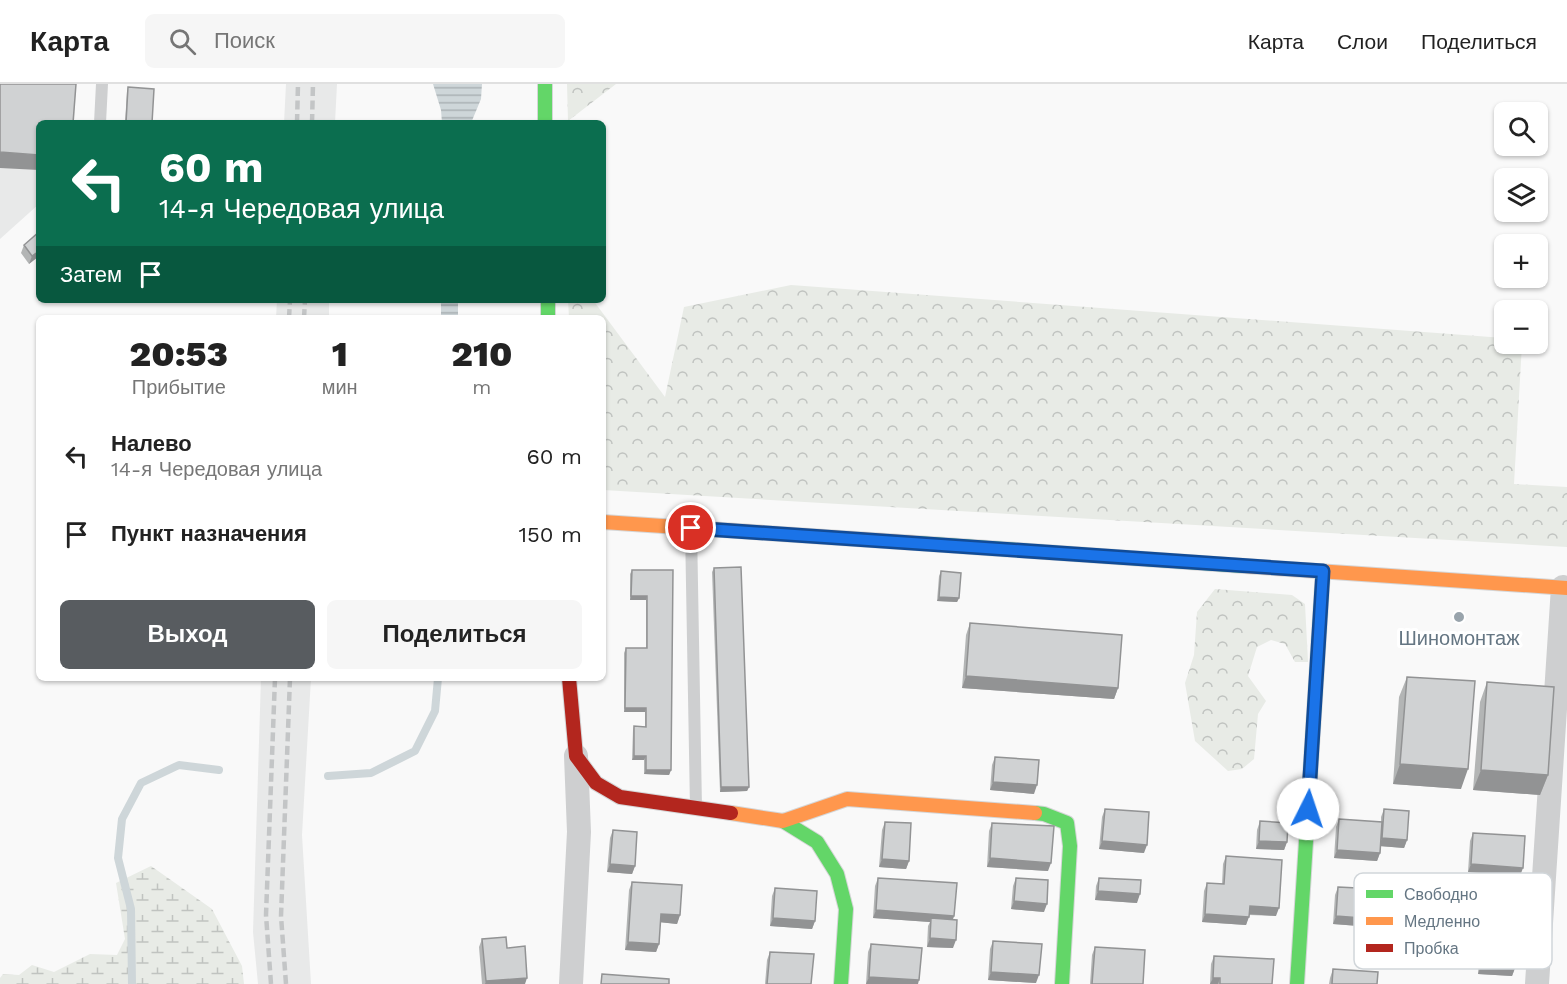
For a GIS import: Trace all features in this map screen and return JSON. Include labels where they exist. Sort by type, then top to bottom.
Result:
[{"type":"street","points":[[545,84],[545,120]]},
{"type":"street","points":[[606,522],[1565,587],[1545,873]]},
{"type":"street","points":[[1297,984],[1323,571]]},
{"type":"street","points":[[569,681],[576,756],[579,832],[571,984]]},
{"type":"street","points":[[576,756],[596,783],[620,798],[783,821],[817,842],[837,874],[846,909],[841,984]]},
{"type":"street","points":[[783,821],[847,799],[1044,814],[1067,823],[1070,846],[1062,984]]},
{"type":"street","points":[[1537,984],[1538,969]]},
{"type":"lane","points":[[100,120],[102,84]]},
{"type":"lane","points":[[691,528],[696,809]]},
{"type":"shaded area","points":[[0,84],[76,84],[74,120],[36,120],[36,207],[0,239]]},
{"type":"shaded area","points":[[286,84],[337,84],[335,120],[284,120]]},
{"type":"shaded area","points":[[433,84],[482,84],[481,99],[472,120],[442,120]]},
{"type":"shaded area","points":[[277,303],[329,303],[329,315],[276,315]]},
{"type":"shaded area","points":[[441,303],[458,303],[458,315],[441,315]]},
{"type":"shaded area","points":[[261,681],[311,681],[302,835],[311,984],[258,984],[253,932]]},
{"type":"green space","points":[[567,84],[616,84],[569,120]]},
{"type":"green space","points":[[791,285],[1494,337],[1494,354],[1521,354],[1514,484],[1567,487],[1567,547],[606,490],[606,318],[665,397],[684,307]]},
{"type":"green space","points":[[568,303],[595,303],[604,315],[569,315]]},
{"type":"green space","points":[[1215,589],[1292,595],[1305,604],[1308,662],[1295,662],[1285,644],[1271,640],[1257,647],[1248,676],[1266,701],[1258,714],[1254,759],[1242,769],[1228,771],[1195,741],[1185,683],[1194,655],[1197,612]]},
{"type":"green space","points":[[151,866],[212,909],[242,966],[244,984],[0,984],[3,974],[19,975],[32,965],[54,972],[90,954],[117,955],[125,939],[116,883]]},
{"type":"building","points":[[0,84],[76,84],[73,120],[36,120],[36,155],[0,152]]},
{"type":"building","points":[[128,87],[154,89],[152,120],[126,120]]},
{"type":"building","points":[[36,235],[36,253],[32,256],[24,245]]},
{"type":"building","points":[[741,567],[749,787],[721,787],[714,568]]},
{"type":"building","points":[[632,570],[673,570],[671,770],[646,770],[646,756],[634,756],[634,726],[646,727],[646,708],[625,708],[626,648],[647,648],[647,596],[631,596]]},
{"type":"building","points":[[941,571],[961,573],[959,598],[939,597]]},
{"type":"building","points":[[970,623],[1122,635],[1118,688],[966,676]]},
{"type":"building","points":[[1407,677],[1475,681],[1468,769],[1400,764]]},
{"type":"building","points":[[1487,682],[1554,687],[1548,775],[1481,770]]},
{"type":"building","points":[[995,757],[1039,760],[1037,785],[993,782]]},
{"type":"building","points":[[1105,809],[1149,812],[1147,845],[1102,841]]},
{"type":"building","points":[[1384,809],[1409,811],[1407,840],[1382,838]]},
{"type":"building","points":[[1339,819],[1382,822],[1380,853],[1337,850]]},
{"type":"building","points":[[1260,821],[1288,823],[1287,842],[1259,841]]},
{"type":"building","points":[[885,822],[911,823],[909,861],[882,859]]},
{"type":"building","points":[[992,823],[1054,826],[1051,863],[990,858]]},
{"type":"building","points":[[613,830],[637,832],[635,866],[610,864]]},
{"type":"building","points":[[1473,833],[1525,836],[1523,868],[1471,864]]},
{"type":"building","points":[[1226,856],[1282,860],[1279,908],[1250,906],[1249,917],[1205,914],[1207,883],[1224,884]]},
{"type":"building","points":[[878,878],[957,883],[954,916],[876,910]]},
{"type":"building","points":[[1016,878],[1048,880],[1047,904],[1014,901]]},
{"type":"building","points":[[1099,878],[1141,880],[1140,894],[1098,891]]},
{"type":"building","points":[[632,882],[682,885],[680,915],[661,914],[659,944],[628,942]]},
{"type":"building","points":[[1338,887],[1354,888],[1354,917],[1336,916]]},
{"type":"building","points":[[775,888],[817,891],[815,921],[773,918]]},
{"type":"building","points":[[931,918],[957,920],[956,940],[930,938]]},
{"type":"building","points":[[506,937],[507,948],[525,946],[527,978],[486,981],[482,939]]},
{"type":"building","points":[[993,941],[1042,944],[1039,975],[991,972]]},
{"type":"building","points":[[871,944],[922,948],[919,980],[869,977]]},
{"type":"building","points":[[1095,947],[1145,950],[1143,984],[1092,984]]},
{"type":"building","points":[[770,952],[814,954],[811,984],[767,984]]},
{"type":"building","points":[[1214,956],[1274,959],[1272,984],[1220,984],[1220,978],[1213,978]]},
{"type":"building","points":[[1333,969],[1378,972],[1377,984],[1332,984]]},
{"type":"building","points":[[602,974],[669,979],[669,984],[601,984]]},
{"type":"waterway","points":[[328,776],[371,773],[415,751],[435,711],[438,681]]},
{"type":"waterway","points":[[132,984],[131,909],[118,858],[122,819],[141,783],[179,765],[219,770]]},
{"type":"railway","points":[[297,120],[298,84]]},
{"type":"railway","points":[[312,120],[313,84]]},
{"type":"railway","points":[[289,315],[290,303]]},
{"type":"railway","points":[[304,315],[305,303]]},
{"type":"railway","points":[[271,984],[266,915],[275,681]]},
{"type":"railway","points":[[286,984],[281,916],[290,681]]},
{"type":"traffic: fast","points":[[545,84],[545,120]]},
{"type":"traffic: fast","points":[[548,303],[548,315]]},
{"type":"traffic: fast","points":[[916,543],[1245,566]]},
{"type":"traffic: fast","points":[[1297,984],[1323,571]]},
{"type":"traffic: fast","points":[[1035,813],[1067,823],[1070,846],[1062,984]]},
{"type":"traffic: fast","points":[[783,821],[817,842],[837,874],[846,909],[841,984]]},
{"type":"traffic: slow","points":[[606,522],[916,543]]},
{"type":"traffic: slow","points":[[1245,566],[1567,588]]},
{"type":"traffic: slow","points":[[731,813],[783,821],[847,799],[1035,813]]},
{"type":"traffic: jam","points":[[569,681],[576,756],[596,783],[620,797],[731,813]]},
{"type":"place","name":"Шиномонтаж","points":[[1459,617]]},
{"type":"route","points":[[691,528],[1323,571],[1308,809]]}]
